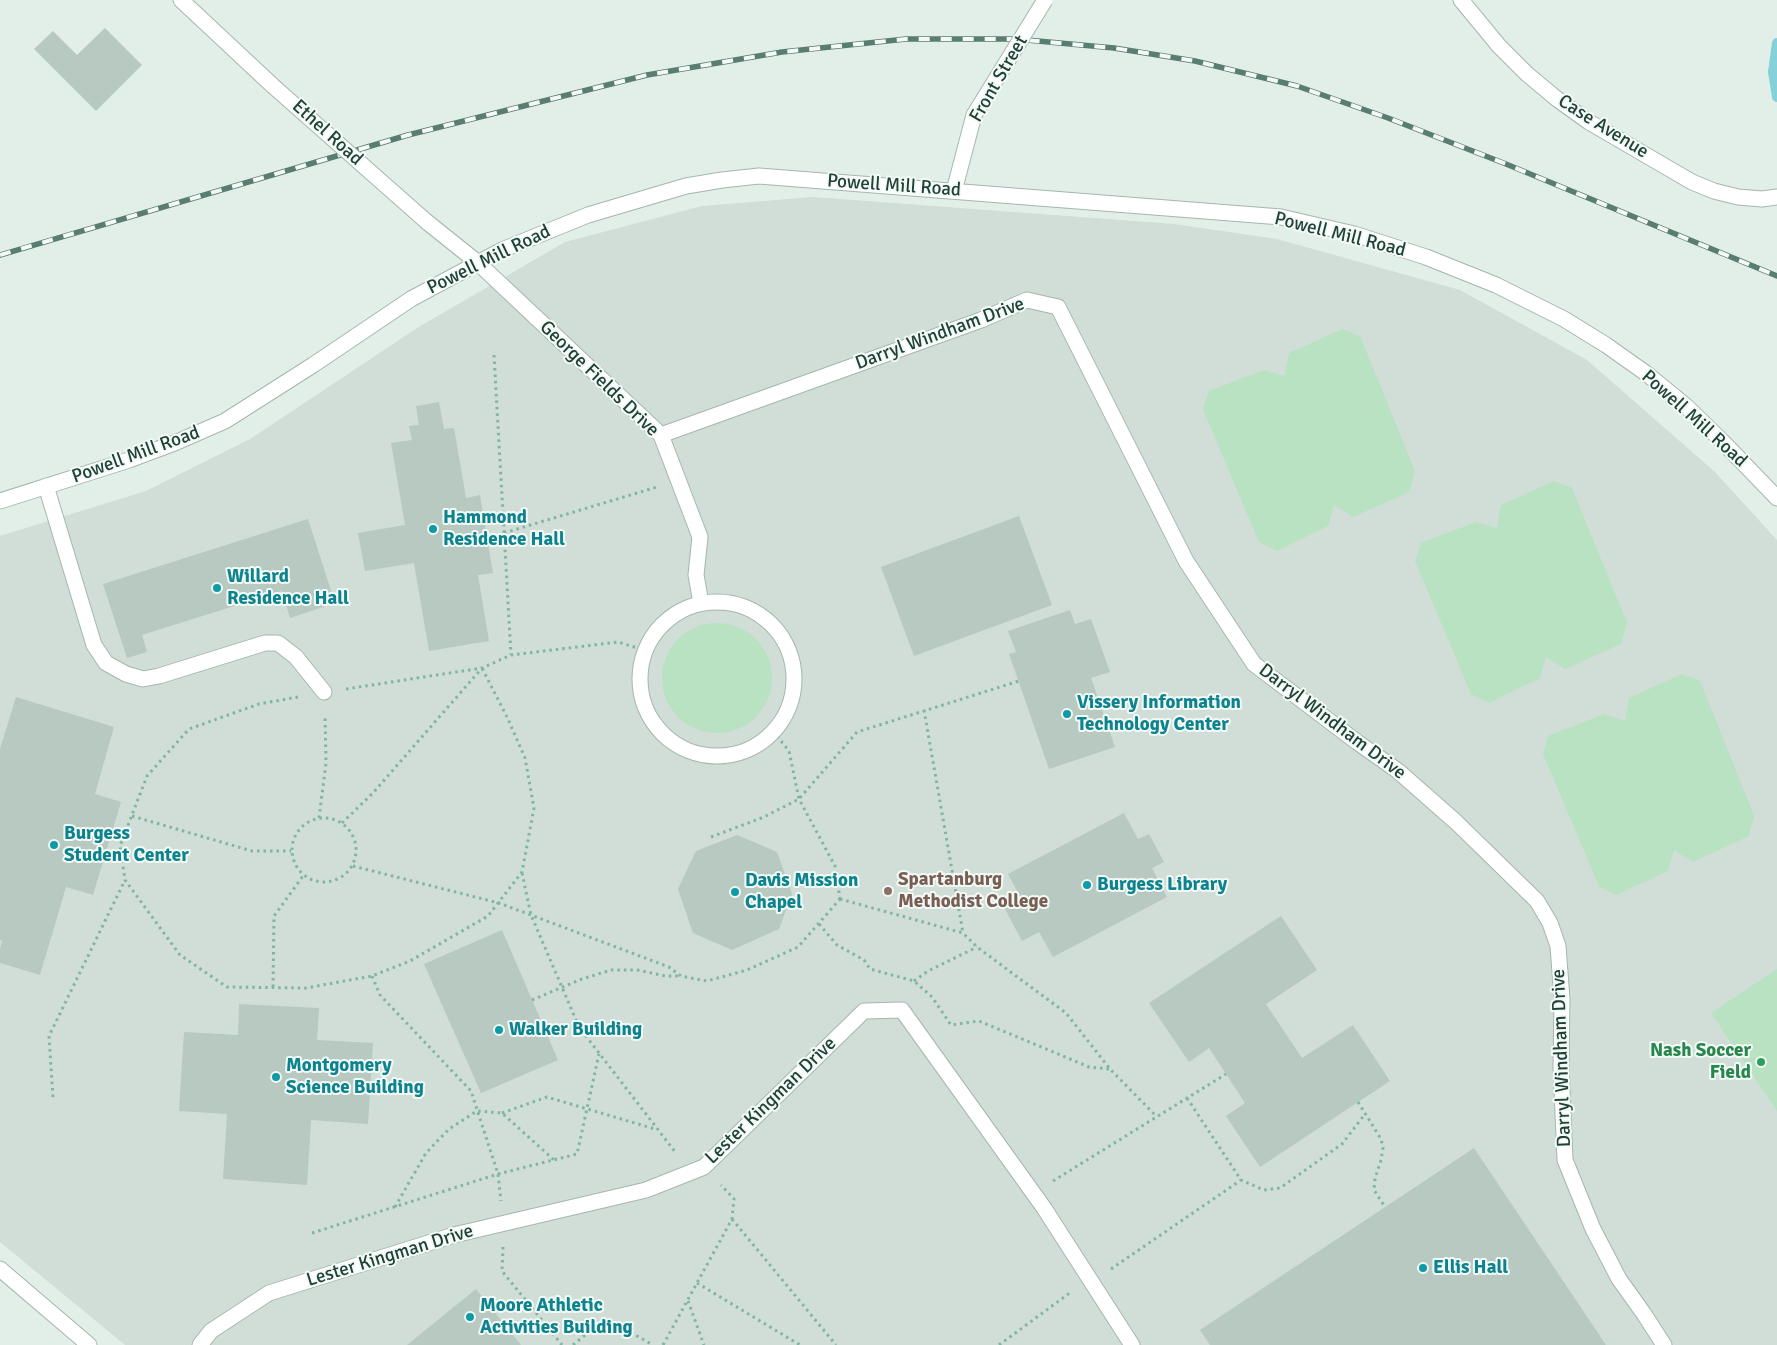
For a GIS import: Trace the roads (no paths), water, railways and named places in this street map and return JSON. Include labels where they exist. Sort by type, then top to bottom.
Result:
[{"type":"street","name":"Ethel Road","points":[[181,0],[274,86],[427,222],[477,262]]},
{"type":"street","name":"Front Street","points":[[954,191],[974,115],[1045,0]]},
{"type":"street","name":"Case Avenue","points":[[1461,0],[1499,46],[1527,74],[1557,100],[1590,122],[1692,182],[1714,191],[1738,197],[1762,199],[1777,197]]},
{"type":"street","name":"Powell Mill Road","points":[[0,501],[129,460],[225,421],[411,299],[502,250],[588,215],[686,186],[759,176],[1281,217],[1354,234],[1426,257],[1496,285],[1564,319],[1606,345],[1647,374],[1686,406],[1777,498]]},
{"type":"street","name":"George Fields Drive","points":[[477,262],[661,435],[700,537],[696,575],[701,603]]},
{"type":"street","name":"Darryl Windham Drive","points":[[661,435],[981,320],[1027,300],[1058,307],[1186,561],[1254,664],[1356,742],[1398,771],[1456,822],[1538,900],[1550,923],[1558,946],[1562,999],[1561,1066],[1565,1160],[1592,1229],[1619,1279],[1664,1345]]},
{"type":"street","points":[[46,486],[94,645],[106,663],[126,674],[143,679],[265,643],[278,643],[296,657],[324,692]]},
{"type":"street","points":[[701,603],[732,603],[760,614],[781,635],[794,663],[794,693],[783,721],[762,743],[734,754],[704,755],[675,744],[654,723],[642,696],[641,665],[652,637],[673,616],[701,603]]},
{"type":"street","name":"Lester Kingman Drive","points":[[200,1345],[211,1330],[269,1293],[454,1235],[646,1190],[704,1166],[864,1012],[902,1010],[1033,1194],[1132,1345]]},
{"type":"street","points":[[0,1269],[89,1345]]},
{"type":"waterway","points":[[1777,43],[1773,72],[1777,97]]},
{"type":"railway","points":[[0,255],[408,135],[647,75],[782,52],[906,39],[1016,39],[1114,48],[1195,61],[1297,86],[1388,118],[1506,164],[1777,276]]},
{"type":"place","name":"Hammond Residence Hall","points":[[433,529]]},
{"type":"place","name":"Willard Residence Hall","points":[[217,588]]},
{"type":"place","name":"Vissery Information Technology Center","points":[[1067,714]]},
{"type":"place","name":"Burgess Student Center","points":[[54,845]]},
{"type":"place","name":"Burgess Library","points":[[1087,885]]},
{"type":"place","name":"Spartanburg Methodist College","points":[[888,891]]},
{"type":"place","name":"Davis Mission Chapel","points":[[735,892]]},
{"type":"place","name":"Walker Building","points":[[499,1030]]},
{"type":"place","name":"Nash Soccer Field","points":[[1761,1062]]},
{"type":"place","name":"Montgomery Science Building","points":[[276,1077]]},
{"type":"place","name":"Ellis Hall","points":[[1423,1268]]},
{"type":"place","name":"Moore Athletic Activities Building","points":[[470,1317]]}]
